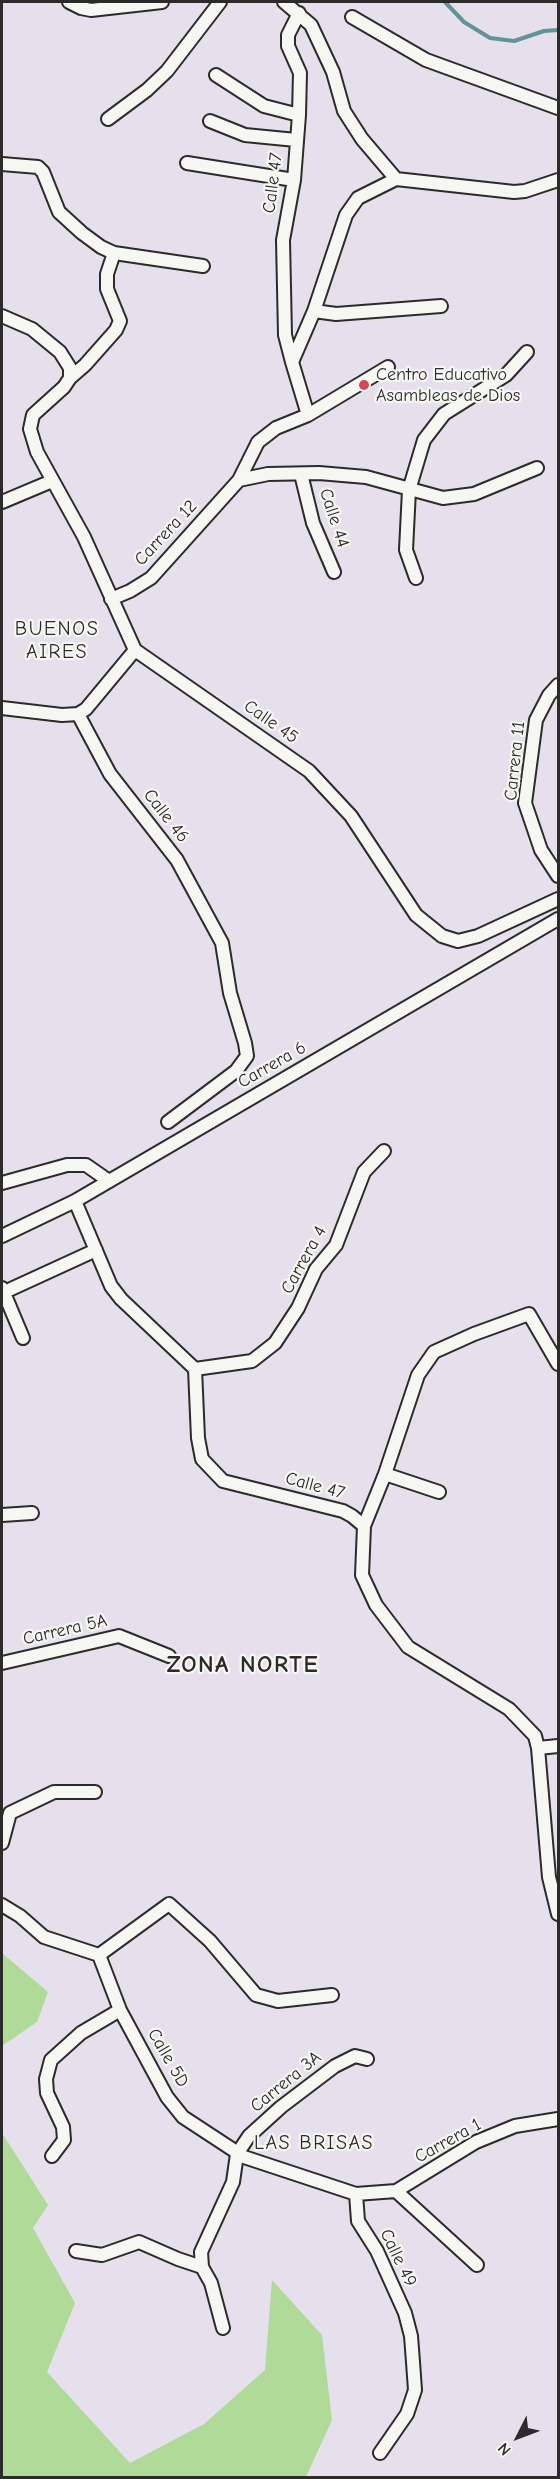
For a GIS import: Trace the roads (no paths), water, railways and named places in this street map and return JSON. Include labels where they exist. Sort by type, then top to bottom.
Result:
[{"type":"street","points":[[69,2],[91,10],[162,2]]},
{"type":"street","points":[[108,119],[147,90],[167,71],[220,2]]},
{"type":"street","points":[[284,2],[311,25],[333,72],[344,111],[362,139],[396,179]]},
{"type":"street","name":"Calle 47","points":[[299,13],[288,35],[288,46],[300,73],[294,180],[283,240],[285,335],[308,415]]},
{"type":"street","points":[[352,17],[426,60],[558,108]]},
{"type":"street","points":[[216,75],[264,106],[299,115]]},
{"type":"street","points":[[210,121],[244,135],[296,140]]},
{"type":"street","points":[[2,164],[38,167],[43,172],[59,212],[82,233],[114,253],[204,266]]},
{"type":"street","points":[[187,164],[294,180]]},
{"type":"street","points":[[292,362],[314,310],[346,215],[358,198],[396,179],[514,192],[525,191],[558,180]]},
{"type":"street","points":[[70,378],[85,365],[116,330],[120,321],[107,289],[107,274],[114,253]]},
{"type":"street","points":[[314,310],[336,314],[441,306]]},
{"type":"street","points":[[2,316],[32,329],[60,352],[70,368],[70,378]]},
{"type":"street","points":[[416,578],[405,550],[409,490],[424,440],[444,414],[506,375],[527,352]]},
{"type":"street","name":"Carrera 12","points":[[111,599],[151,578],[239,480],[258,442],[276,428],[308,415],[388,367]]},
{"type":"street","name":"Calle 45","points":[[70,378],[64,387],[33,416],[30,429],[37,452],[84,537],[135,650],[309,771],[351,816],[416,915],[442,936],[458,941],[478,936],[558,899]]},
{"type":"street","points":[[239,480],[268,474],[366,477],[443,498],[474,494],[537,468]]},
{"type":"street","name":"Calle 44","points":[[301,474],[313,523],[334,572]]},
{"type":"street","points":[[2,502],[52,481]]},
{"type":"street","points":[[2,708],[62,715],[78,714],[86,709],[135,650]]},
{"type":"street","name":"Carrera 11","points":[[558,685],[549,695],[536,720],[525,803],[541,850],[558,876]]},
{"type":"street","name":"Calle 46","points":[[78,714],[110,774],[177,860],[222,943],[230,993],[247,1056],[236,1071],[168,1122]]},
{"type":"street","name":"Carrera 6","points":[[2,1236],[75,1201],[558,919]]},
{"type":"street","name":"Carrera 4","points":[[195,1369],[252,1360],[275,1342],[298,1308],[316,1269],[336,1245],[364,1172],[384,1151]]},
{"type":"street","points":[[2,1183],[67,1165],[86,1165],[109,1181]]},
{"type":"street","points":[[75,1201],[111,1286],[121,1299],[195,1369]]},
{"type":"street","points":[[23,1338],[6,1288],[96,1250]]},
{"type":"street","points":[[558,1364],[529,1314],[474,1334],[434,1352],[418,1375],[385,1474],[364,1526],[362,1575],[376,1605],[408,1647],[509,1709],[535,1736],[549,1877],[558,1914]]},
{"type":"street","name":"Calle 47","points":[[195,1369],[198,1438],[202,1459],[223,1481],[343,1511],[364,1526]]},
{"type":"street","points":[[385,1474],[439,1491]]},
{"type":"street","points":[[2,1515],[32,1513]]},
{"type":"street","name":"Carrera 5A","points":[[2,1663],[119,1636],[169,1656]]},
{"type":"street","points":[[538,1748],[558,1746]]},
{"type":"street","points":[[2,1843],[6,1811],[54,1792],[96,1792]]},
{"type":"street","points":[[2,1905],[20,1916],[44,1937],[99,1955],[169,1904],[210,1941],[256,1995],[278,2001],[332,1995]]},
{"type":"street","name":"Calle 5D","points":[[99,1955],[120,2010],[167,2097],[183,2117],[237,2154]]},
{"type":"street","points":[[52,2156],[64,2140],[63,2127],[47,2093],[46,2079],[51,2060],[81,2033],[120,2010]]},
{"type":"street","name":"Carrera 3A","points":[[237,2154],[249,2136],[281,2107],[335,2066],[356,2056],[367,2059]]},
{"type":"street","name":"Carrera 1","points":[[356,2194],[396,2191],[476,2142],[515,2127],[558,2119]]},
{"type":"street","points":[[223,2328],[211,2283],[202,2267],[201,2252],[233,2182],[237,2154],[356,2194]]},
{"type":"street","points":[[396,2191],[477,2265]]},
{"type":"street","name":"Calle 49","points":[[356,2194],[358,2221],[377,2251],[405,2313],[411,2336],[415,2390],[407,2414],[380,2453]]},
{"type":"street","points":[[76,2251],[102,2255],[139,2242],[202,2267]]},
{"type":"waterway","points":[[445,2],[464,22],[490,38],[514,41],[544,31],[558,30]]},
{"type":"place","name":"Centro Educativo Asambleas de Dios","points":[[364,385]]},
{"type":"district","name":"BUENOS AIRES","points":[[57,640]]},
{"type":"district","name":"ZONA NORTE","points":[[243,1665]]},
{"type":"district","name":"LAS BRISAS","points":[[314,2143]]}]
